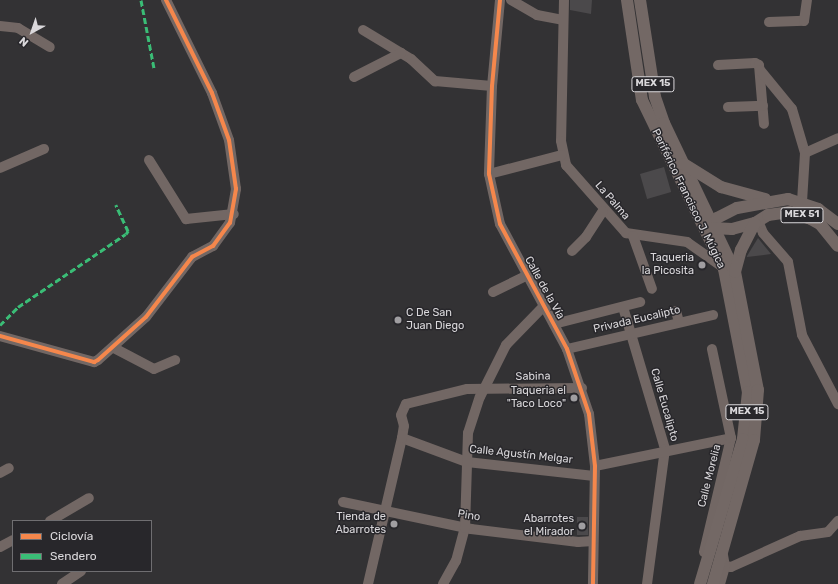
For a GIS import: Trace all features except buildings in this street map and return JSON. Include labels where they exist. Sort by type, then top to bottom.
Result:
[{"type":"main road","name":"Periférico Francisco J. Múgica","points":[[627,0],[642,100],[710,228]]},
{"type":"main road","name":"Periférico Francisco J. Múgica","points":[[640,0],[656,97],[664,123],[729,270],[755,367],[759,409],[754,440],[724,560],[714,584]]},
{"type":"main road","points":[[683,164],[721,187],[770,200]]},
{"type":"main road","name":"MEX 51","points":[[710,228],[737,208],[770,200],[802,202],[818,209],[838,224]]},
{"type":"main road","name":"MEX 51","points":[[710,228],[756,222],[780,213],[799,214],[820,224],[838,246]]},
{"type":"main road","points":[[729,270],[756,222]]},
{"type":"main road","name":"Periférico Francisco J. Múgica","points":[[700,584],[730,464],[746,418],[748,392],[729,270]]},
{"type":"street","points":[[0,336],[94,362],[114,348],[146,317],[192,257],[213,246],[234,214],[234,166],[223,119],[166,0]]},
{"type":"street","name":"Calle de la Vía","points":[[500,0],[492,86],[488,174],[500,224],[526,276],[567,349],[582,388],[589,414],[594,471],[593,584]]},
{"type":"street","points":[[511,0],[537,15],[563,20]]},
{"type":"street","points":[[488,174],[562,155],[564,0]]},
{"type":"street","points":[[769,22],[804,21],[807,0]]},
{"type":"street","points":[[0,26],[18,28],[50,47]]},
{"type":"street","points":[[362,30],[401,53],[435,81],[492,86]]},
{"type":"street","points":[[354,77],[401,53]]},
{"type":"street","points":[[718,65],[755,63],[792,109],[805,153],[802,202]]},
{"type":"street","points":[[760,68],[764,124]]},
{"type":"street","points":[[728,107],[763,106]]},
{"type":"street","points":[[805,153],[838,138]]},
{"type":"street","points":[[0,168],[44,149]]},
{"type":"street","name":"La Palma","points":[[562,155],[566,165],[603,211],[619,228],[633,236],[687,242],[729,270]]},
{"type":"street","points":[[149,160],[186,219],[234,214]]},
{"type":"street","points":[[572,251],[603,211]]},
{"type":"street","points":[[756,222],[763,233],[788,262],[802,334],[825,373],[838,404]]},
{"type":"street","points":[[633,236],[652,289]]},
{"type":"street","points":[[493,292],[526,276]]},
{"type":"street","points":[[554,324],[640,302]]},
{"type":"street","points":[[443,584],[456,561],[465,528],[468,433],[485,390],[506,345],[543,307]]},
{"type":"street","name":"Calle Eucalipto","points":[[623,307],[665,450],[647,584]]},
{"type":"street","points":[[676,310],[679,322]]},
{"type":"street","name":"Privada Eucalipto","points":[[567,349],[713,315]]},
{"type":"street","points":[[114,348],[154,369],[175,360]]},
{"type":"street","name":"Calle Morelia","points":[[694,584],[699,572],[730,464],[731,438],[712,349]]},
{"type":"street","name":"Sabina","points":[[402,438],[404,426],[401,415],[406,404],[467,389],[582,388]]},
{"type":"street","points":[[368,584],[383,512],[402,438]]},
{"type":"street","name":"Calle Agustín Melgar","points":[[402,438],[467,462],[594,471],[665,450],[731,438]]},
{"type":"street","points":[[0,473],[9,468]]},
{"type":"street","points":[[52,520],[89,498]]},
{"type":"street","name":"Pino","points":[[343,502],[383,512],[465,528],[578,542],[594,541]]},
{"type":"street","points":[[724,560],[732,567],[800,536],[828,532],[838,521]]},
{"type":"street","points":[[0,547],[12,541]]},
{"type":"street","points":[[720,584],[724,560]]},
{"type":"street","points":[[62,584],[80,572]]},
{"type":"marked path","points":[[141,0],[154,68]]},
{"type":"marked path","points":[[0,325],[18,307],[126,234],[128,231],[116,205]]},
{"type":"cycle path","points":[[0,336],[94,362],[146,317],[192,257],[213,246],[230,223],[236,189],[229,140],[212,93],[166,0]]},
{"type":"cycle path","points":[[500,0],[492,86],[489,174],[500,224],[567,349],[589,414],[595,466],[593,584]]},
{"type":"place","name":"Taqueria la Picosita","points":[[702,265]]},
{"type":"place","name":"C De San Juan Diego","points":[[398,320]]},
{"type":"place","name":"Taqueria el \"Taco Loco\"","points":[[574,398]]},
{"type":"place","name":"Tienda de Abarrotes","points":[[394,524]]},
{"type":"place","name":"Abarrotes el Mirador","points":[[582,526]]}]
